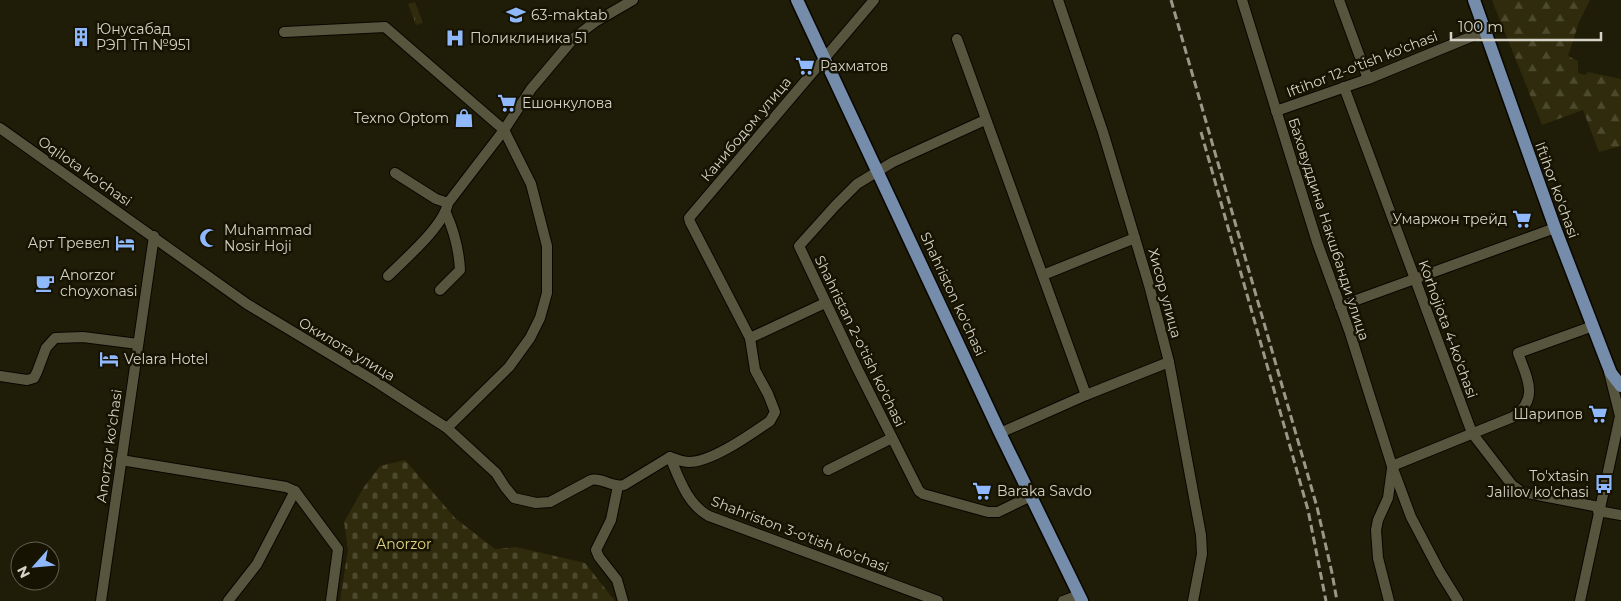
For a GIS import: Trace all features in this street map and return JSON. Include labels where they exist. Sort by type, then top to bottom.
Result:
[{"type":"main road","name":"Shahriston ko'chasi","points":[[797,0],[1000,433],[1080,598]]},
{"type":"main road","name":"Iftihor ko'chasi","points":[[1474,0],[1592,326],[1607,364],[1614,378],[1621,386]]},
{"type":"street","points":[[388,276],[424,240],[504,130],[531,89],[574,38],[595,22],[633,0]]},
{"type":"street","name":"Канибодом улица","points":[[750,338],[689,218],[874,0]]},
{"type":"street","name":"Хисор улица","points":[[1058,0],[1135,238],[1169,362],[1201,535],[1202,554],[1193,601]]},
{"type":"street","name":"Баховуддина Накшбанди улица","points":[[1242,0],[1317,242],[1392,466],[1411,517],[1440,572],[1458,601]]},
{"type":"street","points":[[1339,0],[1368,79]]},
{"type":"street","points":[[284,32],[385,27],[504,130],[531,184],[547,246],[547,293],[540,318],[521,351],[509,367],[447,428]]},
{"type":"street","name":"Iftihor 12-o'tish ko'chasi","points":[[1276,111],[1368,79],[1485,31]]},
{"type":"street","points":[[957,39],[1086,395]]},
{"type":"street","name":"Korhojiota 4-ko'chasi","points":[[1344,87],[1472,433],[1508,480],[1522,492],[1621,515]]},
{"type":"street","name":"Shahristan 2-o'tish ko'chasi","points":[[985,120],[893,162],[857,184],[799,246],[825,303],[919,491],[922,494],[988,512],[998,512],[1031,496]]},
{"type":"street","name":"Oqilota ko'chasi","points":[[0,128],[154,236]]},
{"type":"street","points":[[395,173],[447,208],[459,253],[460,270],[440,290]]},
{"type":"street","points":[[1340,306],[1555,228]]},
{"type":"street","name":"Anorzor ko'chasi","points":[[101,601],[154,236]]},
{"type":"street","name":"Окилота улица","points":[[154,236],[247,304],[378,383],[447,428],[496,473],[514,498],[536,504],[550,502],[596,479],[618,486]]},
{"type":"street","points":[[1043,275],[1135,238]]},
{"type":"street","points":[[623,601],[617,580],[599,557],[596,550],[611,520],[618,486],[624,485],[670,457],[686,463],[696,462],[712,456],[770,421],[775,412],[755,370],[750,338],[825,303]]},
{"type":"street","points":[[1389,601],[1378,558],[1376,530],[1378,520],[1388,498],[1392,466],[1513,417],[1524,408],[1530,391],[1528,379],[1518,353],[1592,326]]},
{"type":"street","points":[[0,376],[27,380],[34,378],[46,348],[54,338],[83,337],[138,344]]},
{"type":"street","points":[[1000,433],[1086,395],[1169,362]]},
{"type":"street","points":[[1580,601],[1620,415],[1607,364]]},
{"type":"street","points":[[828,470],[892,438]]},
{"type":"street","name":"Shahriston 3-o'tish ko'chasi","points":[[670,457],[684,490],[699,510],[709,516],[938,601]]},
{"type":"street","points":[[121,460],[286,487],[295,491],[338,549],[331,601]]},
{"type":"street","points":[[228,601],[257,564],[295,491]]},
{"type":"street","points":[[1063,601],[1080,598]]},
{"type":"green space","points":[[1492,0],[1590,0],[1579,22],[1568,56],[1578,61],[1578,73],[1585,75],[1588,72],[1621,79],[1621,146],[1599,152],[1583,110],[1542,125]]},
{"type":"green space","points":[[415,2],[423,23],[416,25],[408,4]]},
{"type":"green space","name":"Anorzor","points":[[405,460],[455,518],[495,549],[516,547],[585,563],[615,601],[340,601],[348,549],[344,522],[364,487],[380,466]]},
{"type":"railway","points":[[1171,0],[1317,507],[1337,601]]},
{"type":"railway","points":[[1201,132],[1308,510],[1326,601]]},
{"type":"place","name":"63-maktab","points":[[516,15]]},
{"type":"place","name":"Юнусабад РЭП Тп №951","points":[[81,37]]},
{"type":"place","name":"Поликлиника 51","points":[[455,38]]},
{"type":"place","name":"Рахматов","points":[[805,66]]},
{"type":"place","name":"Ешонкулова","points":[[507,103]]},
{"type":"place","name":"Texno Optom","points":[[464,118]]},
{"type":"place","name":"Умаржон трейд","points":[[1522,219]]},
{"type":"place","name":"Muhammad Nosir Hoji","points":[[209,238]]},
{"type":"place","name":"Арт Тревел","points":[[125,243]]},
{"type":"place","name":"Anorzor choyxonasi","points":[[45,283]]},
{"type":"place","name":"Velara Hotel","points":[[109,359]]},
{"type":"place","name":"Шарипов","points":[[1598,414]]},
{"type":"place","name":"To'xtasin Jalilov ko'chasi","points":[[1604,484]]},
{"type":"place","name":"Baraka Savdo","points":[[982,491]]}]
